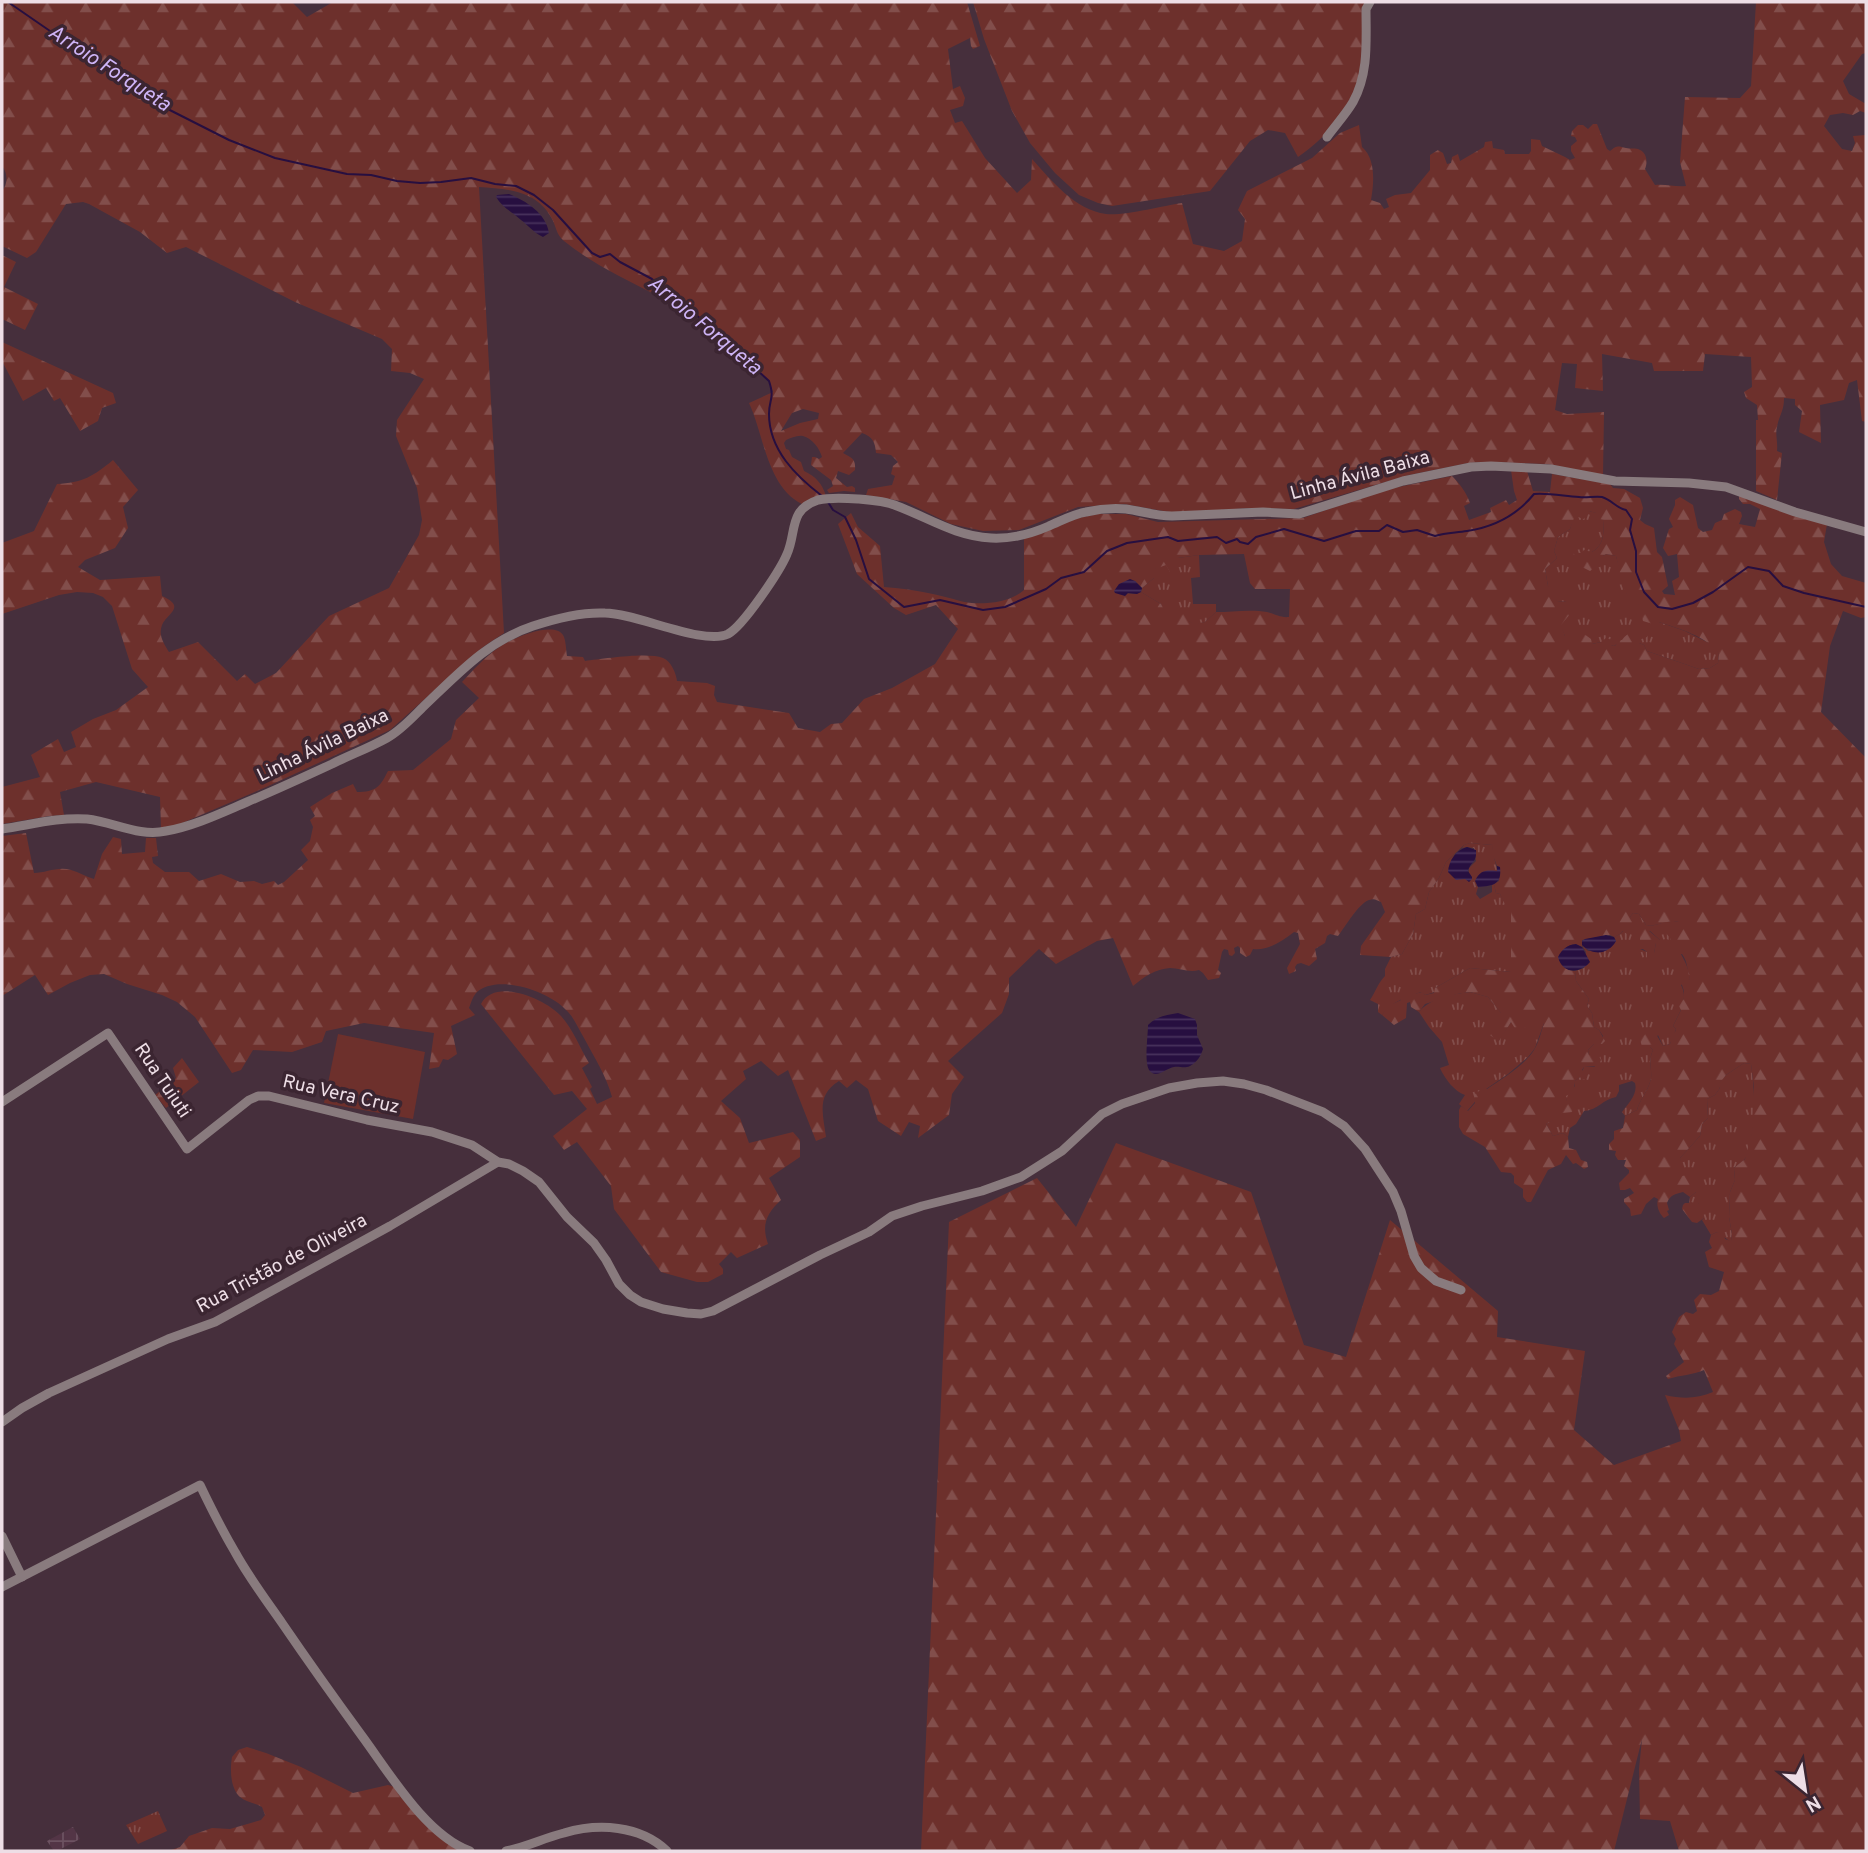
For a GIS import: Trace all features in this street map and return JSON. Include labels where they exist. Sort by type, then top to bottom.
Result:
[{"type":"street","points":[[1327,137],[1353,102],[1361,84],[1365,70],[1366,9],[1370,2]]},
{"type":"street","name":"Linha Ávila Baixa","points":[[2,830],[53,820],[75,819],[152,833],[165,832],[205,819],[389,737],[481,653],[504,638],[532,626],[564,618],[605,613],[639,618],[692,633],[722,636],[733,631],[755,605],[788,554],[797,514],[817,500],[837,498],[884,502],[954,531],[989,538],[1006,538],[1030,533],[1080,513],[1106,509],[1129,509],[1159,516],[1264,512],[1299,514],[1403,481],[1471,467],[1491,466],[1551,470],[1615,481],[1726,487],[1795,512],[1866,533]]},
{"type":"street","name":"Rua Tuiuti","points":[[2,1102],[108,1033],[187,1149]]},
{"type":"street","name":"Rua Vera Cruz","points":[[187,1149],[249,1100],[265,1095],[356,1118],[445,1135],[479,1148],[498,1162],[531,1175],[572,1223],[594,1243],[619,1284],[630,1295],[641,1302],[663,1309],[701,1314],[713,1311],[869,1232],[892,1216],[982,1191],[1021,1177],[1062,1151],[1102,1114],[1122,1104],[1169,1088],[1197,1083],[1237,1082],[1323,1112],[1344,1125],[1393,1192],[1414,1256],[1421,1268],[1436,1281],[1461,1290]]},
{"type":"street","name":"Rua Tristão de Oliveira","points":[[2,1422],[49,1393],[167,1339],[215,1322],[379,1232],[498,1162]]},
{"type":"street","points":[[2,1587],[200,1486],[249,1574],[383,1764],[426,1819],[452,1842],[470,1851]]},
{"type":"street","points":[[2,1536],[22,1577]]},
{"type":"street","points":[[506,1851],[563,1833],[590,1828],[619,1828],[634,1832],[656,1842],[667,1851]]},
{"type":"shaded area","points":[[509,194],[540,214],[549,233],[543,237],[537,233],[496,197]]},
{"type":"shaded area","points":[[1130,579],[1142,588],[1141,592],[1128,593],[1125,596],[1115,593],[1119,584]]},
{"type":"shaded area","points":[[1467,847],[1476,850],[1475,860],[1468,871],[1472,877],[1469,882],[1465,879],[1456,880],[1448,872],[1454,856]]},
{"type":"shaded area","points":[[1497,866],[1500,867],[1498,881],[1493,885],[1478,887],[1475,881],[1479,875],[1487,871],[1497,871]]},
{"type":"shaded area","points":[[1606,935],[1614,937],[1616,941],[1605,951],[1591,951],[1582,945],[1585,939]]},
{"type":"shaded area","points":[[1576,944],[1582,947],[1590,962],[1581,969],[1567,969],[1558,957],[1565,948]]},
{"type":"shaded area","points":[[1178,1013],[1195,1019],[1197,1035],[1203,1049],[1201,1054],[1195,1063],[1188,1067],[1174,1067],[1158,1074],[1152,1073],[1147,1061],[1148,1025],[1158,1018]]},
{"type":"shaded area","points":[[73,1827],[80,1839],[54,1851],[47,1841]]},
{"type":"green space","points":[[2,2],[283,2],[293,3],[307,17],[333,2],[967,2],[980,46],[973,49],[970,38],[948,49],[953,89],[960,86],[965,98],[963,106],[950,110],[955,123],[962,121],[985,158],[1017,193],[1031,180],[1032,159],[1064,193],[1095,211],[1123,214],[1182,203],[1193,244],[1224,251],[1242,241],[1245,219],[1238,210],[1247,191],[1312,158],[1340,133],[1359,125],[1362,147],[1372,165],[1371,200],[1380,203],[1384,209],[1389,207],[1386,199],[1411,193],[1430,170],[1430,155],[1438,150],[1443,153],[1447,164],[1451,163],[1452,157],[1458,154],[1460,161],[1484,147],[1485,142],[1492,141],[1493,148],[1504,150],[1505,154],[1529,154],[1531,139],[1540,140],[1542,146],[1570,160],[1575,158],[1571,146],[1577,141],[1571,136],[1572,131],[1578,125],[1588,129],[1597,124],[1610,151],[1618,146],[1641,150],[1646,157],[1645,169],[1655,185],[1686,186],[1680,162],[1685,97],[1740,98],[1751,86],[1756,2],[1866,2],[1866,53],[1862,54],[1843,81],[1849,94],[1866,104],[1866,113],[1860,111],[1853,115],[1830,115],[1824,126],[1842,149],[1852,151],[1855,143],[1853,136],[1866,135],[1866,422],[1862,421],[1857,380],[1849,383],[1844,400],[1820,405],[1821,443],[1799,432],[1802,411],[1795,405],[1795,399],[1784,398],[1776,430],[1777,451],[1782,453],[1777,500],[1756,491],[1757,405],[1746,398],[1744,392],[1752,387],[1751,357],[1705,354],[1703,371],[1654,371],[1652,363],[1602,354],[1603,391],[1575,388],[1577,364],[1562,363],[1555,410],[1567,414],[1604,412],[1603,475],[1547,464],[1468,463],[1409,475],[1294,509],[1250,508],[1175,513],[1124,504],[1078,507],[1019,530],[983,531],[951,524],[906,502],[866,495],[868,489],[892,485],[895,476],[891,474],[893,466],[898,462],[891,455],[876,453],[873,440],[862,433],[843,453],[854,461],[855,470],[849,475],[838,471],[836,478],[847,487],[855,488],[855,492],[829,493],[827,490],[833,486],[831,480],[811,465],[812,457],[822,457],[815,444],[803,436],[786,440],[786,449],[792,457],[801,462],[804,471],[818,481],[826,496],[812,498],[802,504],[790,496],[774,473],[749,403],[773,392],[769,381],[682,302],[665,290],[654,294],[596,263],[561,239],[551,217],[537,201],[520,193],[479,187],[504,633],[483,647],[390,730],[168,829],[161,829],[160,797],[96,782],[60,792],[64,815],[2,824],[2,787],[40,777],[31,755],[58,739],[64,752],[76,747],[71,732],[116,710],[148,687],[132,669],[112,606],[103,597],[77,592],[59,595],[2,614],[2,543],[34,531],[57,484],[87,478],[113,460],[138,490],[123,507],[128,528],[115,548],[85,560],[78,567],[100,580],[160,576],[162,596],[173,603],[174,607],[161,629],[162,639],[169,652],[198,642],[237,681],[245,674],[255,684],[276,673],[329,616],[389,588],[419,535],[422,520],[417,488],[396,436],[397,420],[424,379],[410,373],[391,371],[392,349],[382,339],[295,302],[186,247],[167,253],[140,232],[83,202],[66,204],[36,252],[27,258],[2,246],[2,191],[6,178],[2,166]],"holes":[[[803,409],[819,413],[818,419],[781,431],[792,413]]]},
{"type":"green space","points":[[973,2],[1367,2],[1362,66],[1354,93],[1339,118],[1320,140],[1298,157],[1285,133],[1268,130],[1250,141],[1210,191],[1112,206],[1079,195],[1055,173],[1030,143],[1012,111],[984,39]]},
{"type":"green space","points":[[2,255],[16,262],[4,287],[38,304],[25,330],[2,319]]},
{"type":"green space","points":[[2,342],[113,393],[116,403],[102,408],[98,421],[80,431],[60,398],[54,401],[46,388],[23,401],[2,361]]},
{"type":"green space","points":[[1511,470],[1527,471],[1533,491],[1550,492],[1552,474],[1610,484],[1613,488],[1624,489],[1640,498],[1643,508],[1640,520],[1654,528],[1657,552],[1662,557],[1668,586],[1662,591],[1664,594],[1675,595],[1672,581],[1679,577],[1677,554],[1668,556],[1663,548],[1669,529],[1673,527],[1669,519],[1675,500],[1680,497],[1693,505],[1698,528],[1703,532],[1712,530],[1724,514],[1735,509],[1741,512],[1739,524],[1755,527],[1760,509],[1743,504],[1739,495],[1827,524],[1824,542],[1831,564],[1842,576],[1866,583],[1866,617],[1861,618],[1843,611],[1830,646],[1821,712],[1866,758],[1866,1851],[1679,1851],[1670,1821],[1640,1819],[1639,1769],[1642,1739],[1614,1851],[921,1851],[949,1222],[1037,1178],[1076,1227],[1116,1143],[1251,1192],[1304,1345],[1346,1357],[1390,1220],[1498,1311],[1497,1337],[1585,1351],[1574,1430],[1614,1465],[1681,1441],[1665,1395],[1689,1398],[1713,1392],[1704,1370],[1668,1379],[1666,1376],[1684,1362],[1674,1344],[1676,1339],[1672,1332],[1679,1317],[1686,1312],[1693,1314],[1697,1311],[1694,1300],[1700,1294],[1711,1295],[1719,1291],[1724,1272],[1709,1267],[1705,1252],[1712,1248],[1709,1242],[1711,1235],[1717,1232],[1724,1234],[1725,1239],[1731,1241],[1730,1192],[1735,1180],[1734,1168],[1745,1159],[1752,1132],[1754,1087],[1751,1064],[1744,1063],[1726,1075],[1718,1085],[1720,1088],[1715,1095],[1707,1099],[1708,1118],[1702,1124],[1700,1136],[1680,1158],[1682,1176],[1697,1173],[1702,1182],[1690,1197],[1683,1192],[1671,1197],[1667,1203],[1669,1215],[1664,1218],[1662,1216],[1658,1199],[1654,1197],[1646,1204],[1641,1214],[1631,1216],[1624,1199],[1634,1193],[1630,1188],[1620,1190],[1619,1183],[1629,1173],[1624,1166],[1626,1160],[1618,1160],[1616,1151],[1609,1150],[1614,1131],[1623,1128],[1625,1116],[1637,1110],[1650,1082],[1653,1050],[1650,1047],[1642,1047],[1640,1039],[1646,1033],[1656,1034],[1663,1046],[1670,1044],[1670,1034],[1675,1032],[1673,1026],[1681,1010],[1678,1004],[1684,999],[1681,982],[1690,979],[1682,954],[1675,956],[1671,952],[1669,942],[1662,946],[1656,943],[1656,958],[1650,962],[1647,952],[1640,949],[1640,935],[1637,931],[1627,934],[1623,931],[1614,937],[1610,935],[1582,940],[1582,947],[1571,945],[1562,951],[1568,970],[1575,971],[1576,981],[1589,999],[1587,1006],[1592,1013],[1594,1027],[1605,1041],[1602,1044],[1594,1044],[1588,1050],[1589,1055],[1599,1056],[1601,1060],[1598,1066],[1584,1067],[1582,1070],[1587,1077],[1584,1080],[1580,1077],[1575,1081],[1573,1090],[1566,1096],[1567,1101],[1573,1102],[1572,1112],[1562,1113],[1559,1118],[1546,1124],[1553,1136],[1563,1133],[1568,1137],[1569,1148],[1576,1150],[1588,1167],[1584,1169],[1576,1163],[1573,1164],[1566,1155],[1561,1164],[1548,1170],[1531,1202],[1527,1202],[1523,1197],[1523,1189],[1514,1183],[1511,1173],[1501,1172],[1485,1147],[1463,1134],[1459,1127],[1459,1110],[1461,1106],[1468,1111],[1475,1103],[1475,1094],[1483,1088],[1487,1089],[1530,1056],[1544,1023],[1516,1030],[1511,1022],[1499,1041],[1488,1034],[1483,1020],[1489,1013],[1501,1013],[1488,997],[1470,992],[1425,1004],[1419,1012],[1411,1007],[1410,1002],[1407,1003],[1406,1018],[1394,1025],[1382,1015],[1388,1006],[1401,1000],[1404,992],[1422,992],[1425,995],[1434,993],[1435,988],[1470,968],[1511,972],[1511,905],[1505,904],[1500,894],[1496,893],[1494,884],[1499,881],[1500,867],[1497,866],[1492,853],[1493,845],[1464,845],[1446,862],[1429,892],[1425,909],[1416,914],[1413,934],[1402,954],[1391,957],[1360,955],[1361,946],[1385,912],[1381,902],[1373,899],[1361,906],[1338,936],[1327,936],[1325,943],[1315,949],[1317,959],[1309,966],[1297,964],[1296,971],[1289,974],[1287,968],[1300,944],[1298,933],[1294,932],[1269,947],[1253,949],[1246,957],[1240,953],[1238,946],[1234,948],[1235,953],[1232,956],[1224,949],[1218,970],[1221,973],[1219,978],[1208,980],[1199,970],[1170,968],[1150,974],[1133,986],[1113,938],[1097,941],[1056,964],[1039,949],[1009,978],[1009,994],[1002,1013],[948,1061],[964,1077],[952,1094],[949,1115],[918,1138],[920,1126],[909,1122],[901,1136],[878,1121],[868,1089],[856,1080],[847,1088],[839,1081],[827,1092],[823,1106],[826,1137],[816,1141],[788,1070],[778,1076],[761,1061],[743,1071],[746,1079],[721,1101],[740,1118],[749,1143],[793,1132],[800,1140],[800,1157],[769,1178],[781,1200],[772,1210],[765,1225],[768,1244],[737,1258],[731,1252],[719,1264],[723,1274],[708,1282],[697,1282],[661,1272],[614,1209],[611,1186],[577,1142],[564,1150],[553,1136],[587,1109],[572,1091],[554,1095],[481,1004],[488,996],[509,991],[533,998],[554,1009],[569,1027],[589,1063],[582,1068],[597,1104],[612,1097],[600,1066],[571,1016],[558,1003],[535,991],[496,985],[485,987],[476,993],[469,1008],[475,1015],[451,1026],[457,1054],[448,1060],[443,1059],[439,1067],[429,1069],[434,1033],[364,1023],[326,1031],[322,1042],[292,1052],[253,1050],[241,1070],[232,1073],[195,1017],[177,1002],[104,974],[90,975],[48,995],[35,975],[2,996],[2,836],[26,833],[34,873],[66,869],[94,879],[102,854],[113,837],[121,839],[122,854],[145,852],[146,838],[156,838],[158,856],[152,857],[153,863],[165,872],[189,872],[199,881],[221,874],[240,882],[254,881],[262,884],[274,881],[278,885],[308,860],[301,850],[310,841],[313,827],[310,820],[315,816],[310,807],[353,784],[357,792],[373,790],[380,785],[388,771],[413,770],[451,739],[456,720],[479,698],[462,682],[498,648],[531,632],[551,629],[558,631],[564,637],[567,656],[583,657],[585,661],[636,656],[663,658],[673,668],[677,681],[715,686],[714,695],[717,702],[789,713],[798,728],[820,732],[831,724],[842,723],[864,699],[892,688],[935,664],[958,629],[936,605],[906,615],[894,608],[857,574],[838,524],[851,513],[858,527],[880,546],[884,587],[985,603],[1003,601],[1024,590],[1024,537],[1039,534],[1078,518],[1098,514],[1126,514],[1158,522],[1303,518],[1384,490],[1452,476],[1467,495],[1470,503],[1464,506],[1469,520],[1491,512],[1490,508],[1506,500],[1509,505],[1517,500]],"holes":[[[1589,511],[1604,520],[1602,538],[1599,546],[1592,552],[1584,550],[1574,553],[1572,562],[1590,571],[1604,561],[1603,556],[1606,554],[1616,556],[1625,591],[1633,602],[1639,605],[1643,621],[1653,624],[1659,622],[1700,638],[1719,654],[1718,663],[1710,668],[1699,669],[1647,651],[1644,645],[1639,643],[1639,640],[1649,634],[1647,630],[1636,630],[1622,640],[1617,640],[1614,646],[1611,645],[1612,640],[1606,638],[1592,644],[1591,639],[1580,631],[1565,636],[1561,625],[1580,602],[1572,591],[1566,602],[1557,601],[1555,589],[1548,586],[1545,569],[1557,558],[1554,551],[1558,537],[1570,529],[1575,516],[1584,519]],[[1244,554],[1250,583],[1255,589],[1290,589],[1289,617],[1261,611],[1216,612],[1205,622],[1194,624],[1189,621],[1187,612],[1175,609],[1165,612],[1161,604],[1141,592],[1131,594],[1115,591],[1135,581],[1142,588],[1154,578],[1155,569],[1166,565],[1170,572],[1177,572],[1178,558]],[[1633,913],[1639,914],[1646,925],[1679,922],[1679,928],[1670,928],[1665,932],[1671,939],[1670,942],[1667,939],[1660,940],[1643,926],[1637,930],[1630,917]]]},
{"type":"green space","points":[[1589,511],[1597,513],[1604,520],[1601,542],[1592,552],[1603,556],[1616,556],[1627,594],[1659,622],[1715,646],[1719,654],[1718,663],[1710,668],[1699,669],[1647,651],[1639,640],[1622,640],[1614,646],[1601,642],[1592,644],[1565,636],[1560,625],[1567,602],[1557,601],[1548,586],[1545,569],[1557,558],[1554,551],[1558,537],[1570,529],[1574,516]]},
{"type":"green space","points":[[1199,555],[1200,577],[1191,578],[1193,604],[1216,604],[1216,612],[1205,622],[1194,625],[1164,612],[1161,604],[1141,592],[1154,578],[1154,569],[1178,558]]},
{"type":"green space","points":[[1470,843],[1493,845],[1497,871],[1476,885],[1476,894],[1480,899],[1492,892],[1494,884],[1496,893],[1500,894],[1505,903],[1511,904],[1511,972],[1470,968],[1435,988],[1435,992],[1425,995],[1421,992],[1394,1003],[1382,1015],[1378,1012],[1378,1004],[1370,1000],[1385,976],[1385,969],[1391,957],[1402,954],[1413,934],[1416,914],[1425,909],[1429,892],[1446,862],[1455,854],[1449,868],[1469,874],[1469,868],[1476,861],[1474,848],[1462,848]]},
{"type":"green space","points":[[1633,913],[1639,914],[1646,925],[1679,922],[1679,928],[1671,939],[1685,963],[1690,979],[1681,985],[1684,1001],[1673,1026],[1676,1029],[1670,1044],[1663,1046],[1658,1035],[1650,1047],[1653,1050],[1650,1061],[1651,1078],[1637,1110],[1625,1116],[1622,1112],[1634,1095],[1636,1087],[1632,1081],[1619,1085],[1616,1097],[1584,1111],[1570,1128],[1568,1137],[1563,1133],[1553,1136],[1546,1124],[1555,1119],[1567,1101],[1565,1096],[1575,1086],[1575,1081],[1584,1067],[1595,1067],[1588,1050],[1594,1044],[1602,1044],[1603,1036],[1594,1027],[1592,1013],[1587,1006],[1589,999],[1576,981],[1575,971],[1584,968],[1586,952],[1582,945],[1588,951],[1611,947],[1616,941],[1614,937],[1632,923],[1630,917]],"holes":[[[1650,931],[1660,940],[1656,943],[1654,953],[1647,957],[1647,952],[1640,949],[1640,935]]]},
{"type":"green space","points":[[1470,992],[1488,997],[1502,1014],[1498,1041],[1511,1022],[1544,1023],[1535,1048],[1528,1057],[1486,1089],[1467,1111],[1459,1104],[1465,1095],[1450,1084],[1440,1068],[1449,1065],[1442,1042],[1419,1012],[1435,1000]]},
{"type":"green space","points":[[338,1034],[425,1052],[413,1119],[324,1103]]},
{"type":"green space","points":[[182,1058],[199,1082],[166,1108],[155,1095],[176,1078],[173,1068]]},
{"type":"green space","points":[[1744,1063],[1751,1064],[1753,1123],[1746,1157],[1734,1168],[1735,1180],[1730,1192],[1731,1242],[1717,1232],[1711,1235],[1702,1220],[1704,1218],[1698,1203],[1689,1203],[1690,1197],[1696,1192],[1682,1176],[1680,1158],[1700,1136],[1702,1124],[1708,1118],[1707,1099],[1715,1095],[1720,1088],[1717,1085],[1726,1075]]},
{"type":"green space","points":[[1685,1203],[1698,1203],[1702,1207],[1704,1218],[1697,1223],[1692,1222],[1682,1209]]},
{"type":"green space","points":[[247,1747],[301,1767],[353,1793],[388,1785],[395,1787],[426,1819],[470,1851],[168,1851],[180,1847],[189,1836],[212,1828],[230,1829],[261,1820],[265,1815],[262,1807],[240,1797],[233,1784],[232,1757],[238,1750]]},
{"type":"green space","points":[[158,1811],[167,1831],[138,1844],[126,1825]]},
{"type":"waterway","name":"Arroio Forqueta","points":[[8,2],[150,100],[229,140],[275,158],[347,174],[371,175],[397,181],[420,183],[471,178],[516,186],[534,195],[553,210],[592,253],[600,257],[610,254],[652,279],[682,302],[769,381],[772,395],[770,427],[779,450],[794,471],[822,496]]},
{"type":"waterway","name":"Arroio Forqueta","points":[[828,502],[833,510],[845,517],[869,579],[904,607],[940,600],[983,610],[1005,607],[1046,589],[1061,578],[1084,572],[1107,551],[1127,543],[1168,537],[1178,541],[1217,537],[1226,543],[1237,539],[1248,544],[1256,537],[1284,529],[1324,541],[1356,531],[1379,531],[1387,525],[1403,532],[1417,530],[1435,536],[1463,532],[1496,523],[1520,508],[1534,494],[1602,497],[1626,510],[1632,519],[1630,530],[1636,551],[1636,572],[1644,592],[1658,607],[1672,609],[1693,603],[1748,567],[1769,571],[1783,586],[1866,607]]}]
